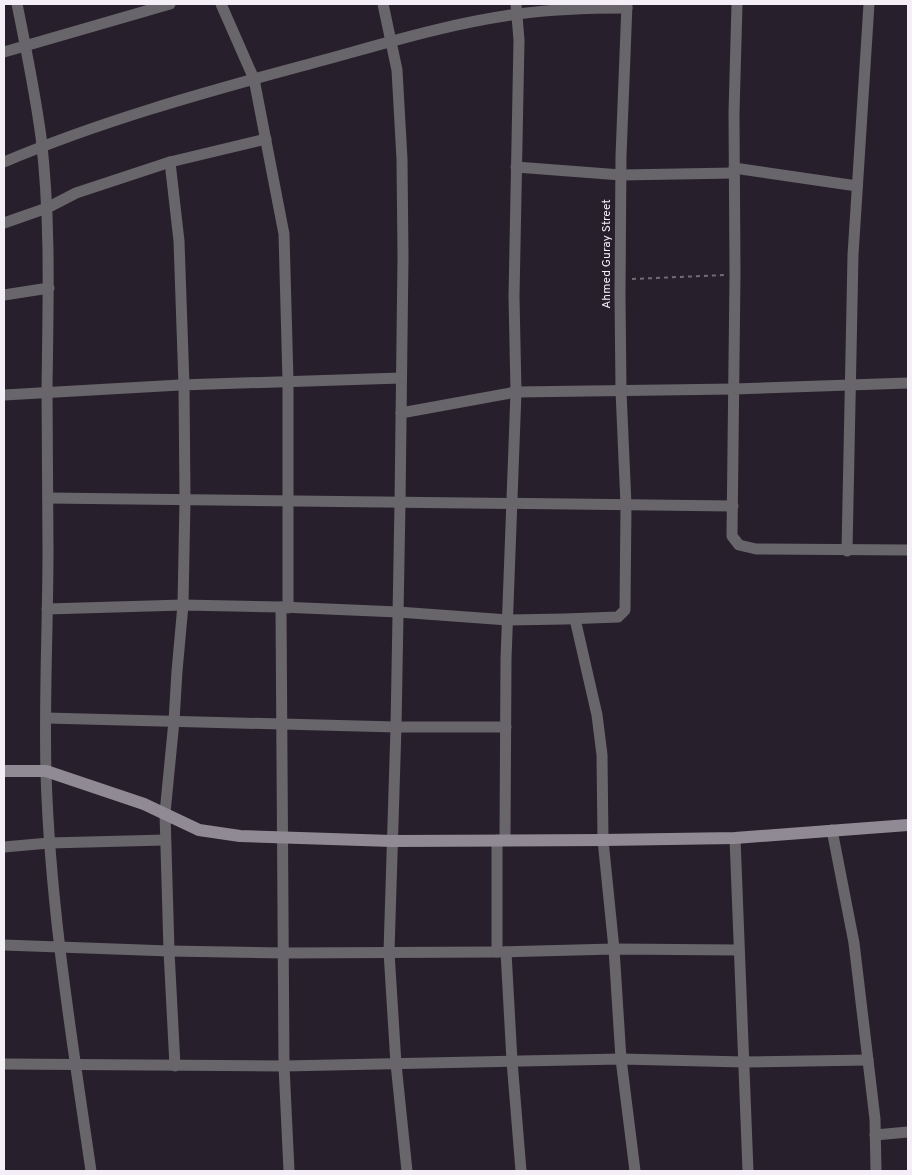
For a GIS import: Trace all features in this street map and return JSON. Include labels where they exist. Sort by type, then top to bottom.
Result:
[{"type":"street","points":[[17,4],[26,45],[41,146],[47,208],[49,288],[46,771],[49,843],[60,948],[91,1171]]},
{"type":"street","points":[[4,52],[137,8],[170,4]]},
{"type":"street","points":[[221,4],[254,79],[284,234],[288,382],[288,502],[281,723],[284,838],[284,1066],[289,1171]]},
{"type":"street","points":[[382,4],[397,70],[402,159],[403,257],[400,503],[389,952],[396,1064],[407,1171]]},
{"type":"street","points":[[737,4],[734,113],[735,274],[732,536],[739,545],[756,549],[908,550]]},
{"type":"street","points":[[847,551],[853,255],[869,4]]},
{"type":"street","points":[[4,162],[41,146],[137,113],[254,79],[516,9],[627,6]]},
{"type":"street","name":"Ahmed Guray Street","points":[[47,609],[183,605],[284,607],[398,612],[508,620],[618,617],[625,610],[626,505],[621,391],[620,280],[621,175],[627,6]]},
{"type":"street","points":[[516,9],[519,40],[514,297],[516,392],[501,840],[501,952],[521,1171]]},
{"type":"street","points":[[4,223],[47,208],[76,192],[170,162],[266,139]]},
{"type":"street","points":[[170,162],[179,241],[184,385],[185,500],[183,605],[165,813],[174,1066]]},
{"type":"street","points":[[516,167],[621,175],[734,171],[857,186]]},
{"type":"street","points":[[4,295],[49,288]]},
{"type":"street","points":[[4,395],[184,385],[401,378]]},
{"type":"street","points":[[401,413],[516,392],[734,389],[908,383]]},
{"type":"street","points":[[48,498],[733,506]]},
{"type":"street","points":[[575,619],[598,723],[602,755],[603,840],[614,950],[620,1059],[635,1171]]},
{"type":"street","points":[[46,718],[396,727],[506,727]]},
{"type":"street","points":[[4,771],[46,771],[128,798],[165,813],[199,830],[240,836],[392,842],[735,838],[908,825]]},
{"type":"street","points":[[832,830],[854,943],[875,1119],[876,1171]]},
{"type":"street","points":[[735,838],[748,1171]]},
{"type":"street","points":[[4,847],[49,843],[165,840]]},
{"type":"street","points":[[4,945],[284,953],[738,950]]},
{"type":"street","points":[[4,1064],[284,1066],[620,1059],[744,1062],[868,1060]]},
{"type":"street","points":[[875,1134],[908,1132]]},
{"type":"path","points":[[620,280],[735,274]]}]
